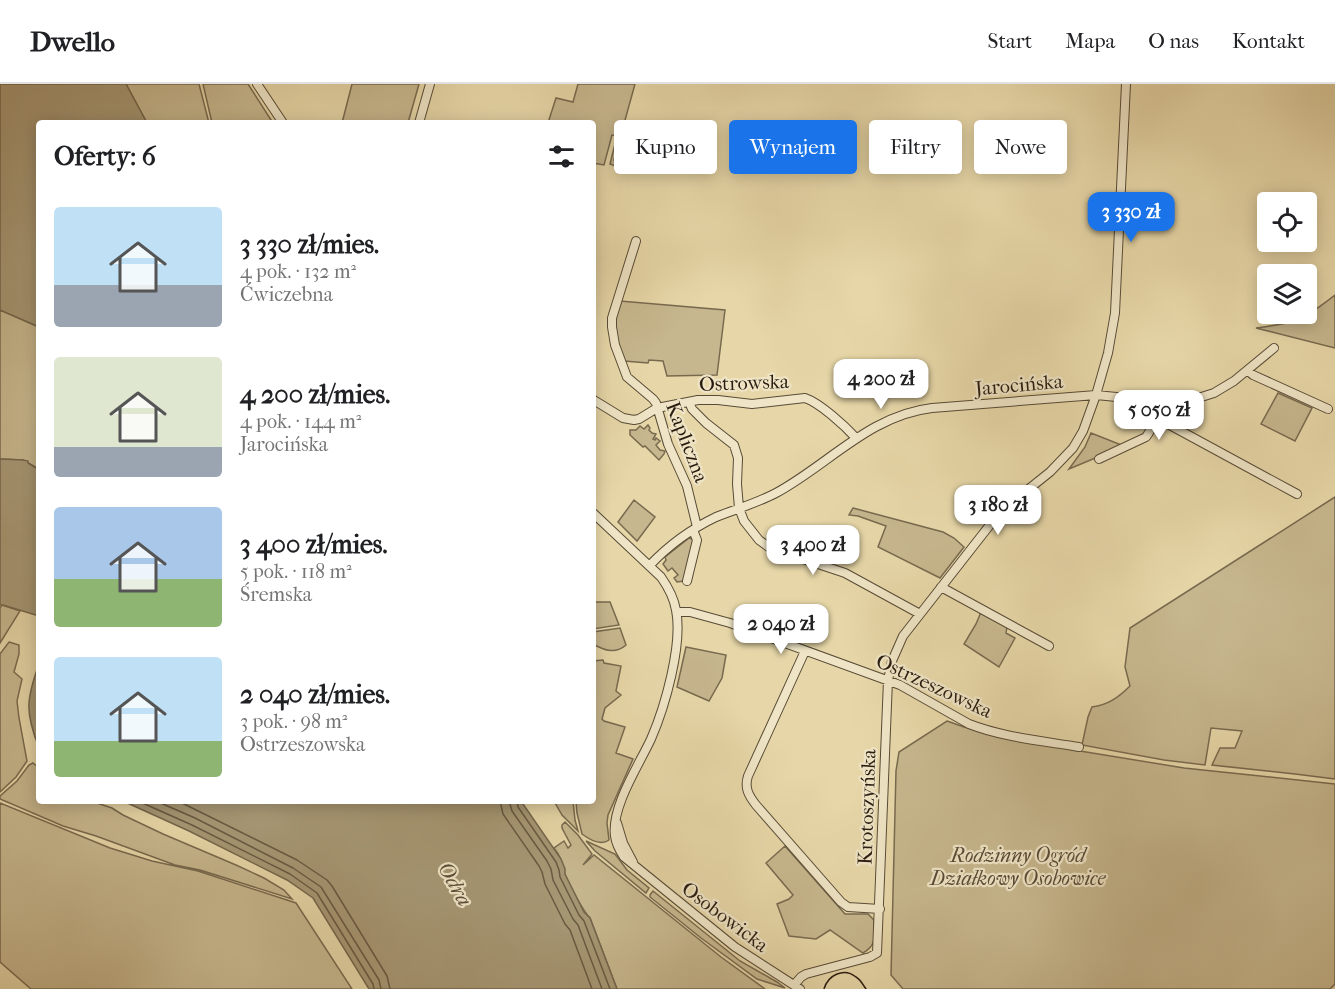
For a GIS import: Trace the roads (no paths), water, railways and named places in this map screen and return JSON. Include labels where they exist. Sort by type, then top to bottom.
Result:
[{"type":"street","points":[[257,84],[281,120]]},
{"type":"street","points":[[420,120],[430,84]]},
{"type":"street","name":"Krotoszyńska","points":[[797,987],[801,977],[806,974],[870,957],[877,953],[888,680],[899,644],[941,587],[1001,514],[1052,475],[1080,436],[1096,395],[1108,353],[1115,313],[1126,84]]},
{"type":"street","name":"Kapliczna","points":[[636,241],[612,318],[613,337],[627,377],[653,399],[668,444],[687,486],[698,540],[687,581]]},
{"type":"street","name":"Jarocińska","points":[[650,565],[671,544],[695,528],[783,488],[856,438],[914,411],[1096,395],[1182,402],[1205,397],[1223,388],[1274,348]]},
{"type":"street","points":[[1248,370],[1253,375],[1328,409]]},
{"type":"street","name":"Ostrowska","points":[[596,402],[616,415],[628,419],[639,419],[657,408],[698,400],[752,404],[805,398],[813,401],[844,425],[856,438]]},
{"type":"street","points":[[1099,459],[1146,437],[1155,417],[1156,401]]},
{"type":"street","points":[[689,402],[692,409],[706,423],[735,447],[738,463],[739,508],[744,520],[759,540],[765,545],[845,573],[920,614]]},
{"type":"street","points":[[1155,417],[1297,494]]},
{"type":"street","name":"Osobowicka","points":[[596,516],[650,565],[667,586],[677,612],[677,639],[666,697],[651,739],[621,799],[615,834],[619,847],[624,857],[735,947],[797,987]]},
{"type":"street","points":[[941,587],[1049,646]]},
{"type":"street","name":"Ostrzeszowska","points":[[677,612],[690,612],[719,619],[888,680],[979,728],[1078,747]]},
{"type":"street","points":[[805,651],[748,776],[746,788],[756,806],[841,902],[848,907],[880,909]]},
{"type":"water","points":[[0,84],[126,84],[145,120],[36,120],[36,326],[0,310]]},
{"type":"water","points":[[0,459],[23,460],[36,468],[36,615],[0,605]]},
{"type":"water","points":[[36,674],[36,739],[29,715]]},
{"type":"water","name":"Odra","points":[[130,804],[523,804],[561,859],[565,874],[584,912],[590,918],[617,989],[369,989],[313,898],[287,880]]},
{"type":"tram line","points":[[824,989],[833,976],[842,973],[858,978],[866,989]]},
{"type":"park label","name":"Rodzinny Ogród Działkowy Osobowice","points":[[1018,866]]}]
